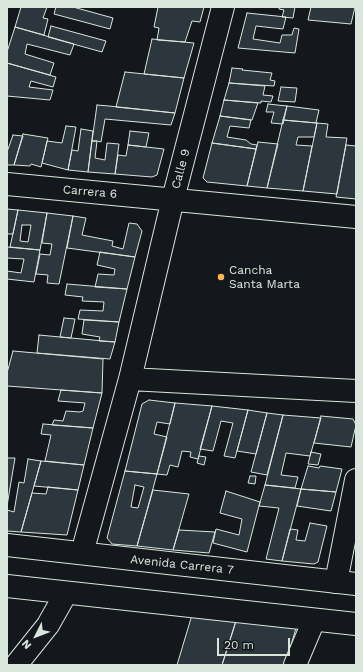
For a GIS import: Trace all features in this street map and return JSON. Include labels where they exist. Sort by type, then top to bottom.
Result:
[{"type":"street","name":"Calle 9","points":[[223,7],[173,199],[356,217]]},
{"type":"street","name":"Carrera 6","points":[[7,184],[173,199]]},
{"type":"street","points":[[82,553],[130,379],[173,199]]},
{"type":"street","points":[[130,379],[356,391]]},
{"type":"street","points":[[346,583],[356,480]]},
{"type":"street","name":"Avenida Carrera 7","points":[[7,545],[346,583]]},
{"type":"street","points":[[7,586],[356,624]]},
{"type":"street","points":[[16,665],[48,625],[66,593]]},
{"type":"street","points":[[295,665],[314,620]]},
{"type":"building","points":[[21,7],[47,7],[43,18],[48,19],[44,35],[15,27]]},
{"type":"building","points":[[56,7],[73,7],[113,18],[110,29],[54,14]]},
{"type":"building","points":[[158,7],[204,7],[200,22],[192,21],[185,42],[157,40],[159,28],[154,27]]},
{"type":"building","points":[[279,7],[295,7],[293,18],[282,17],[284,10],[279,9]]},
{"type":"building","points":[[311,7],[355,7],[351,24],[308,20]]},
{"type":"building","points":[[247,13],[286,17],[283,29],[256,26],[253,39],[280,43],[282,35],[292,35],[294,28],[299,29],[295,53],[238,48]]},
{"type":"building","points":[[51,26],[106,41],[102,52],[48,37]]},
{"type":"building","points":[[15,27],[74,44],[70,55],[27,44],[25,54],[54,63],[50,75],[7,63],[7,52]]},
{"type":"building","points":[[152,39],[194,43],[184,78],[144,74]]},
{"type":"building","points":[[7,63],[56,77],[53,87],[31,81],[29,87],[53,90],[50,100],[7,96]]},
{"type":"building","points":[[232,68],[272,73],[270,80],[275,81],[274,86],[229,83]]},
{"type":"building","points":[[125,72],[184,78],[175,113],[116,107]]},
{"type":"building","points":[[229,83],[265,86],[263,95],[273,96],[271,102],[261,101],[261,103],[224,100]]},
{"type":"building","points":[[281,87],[297,88],[295,102],[278,101]]},
{"type":"building","points":[[224,100],[258,103],[252,120],[220,116]]},
{"type":"building","points":[[268,104],[287,106],[283,124],[271,123],[274,112],[266,112]]},
{"type":"building","points":[[97,105],[175,113],[171,125],[105,119],[101,142],[92,141]]},
{"type":"building","points":[[287,106],[319,110],[316,123],[283,120]]},
{"type":"building","points":[[220,116],[251,120],[249,128],[230,126],[227,137],[246,140],[251,144],[257,145],[256,149],[212,143]]},
{"type":"building","points":[[283,120],[317,123],[314,137],[298,137],[296,145],[312,146],[303,191],[267,188]]},
{"type":"building","points":[[317,123],[328,124],[326,137],[347,138],[337,194],[303,191]]},
{"type":"building","points":[[66,126],[76,127],[68,170],[42,163],[47,141],[62,143]]},
{"type":"building","points":[[81,129],[93,131],[88,172],[68,170],[72,150],[78,151]]},
{"type":"building","points":[[130,131],[149,133],[146,147],[128,145]]},
{"type":"building","points":[[23,134],[48,138],[41,167],[31,164],[30,166],[14,165]]},
{"type":"building","points":[[13,135],[23,136],[14,165],[7,165],[7,152]]},
{"type":"building","points":[[92,141],[97,141],[95,158],[105,160],[107,143],[119,144],[115,174],[88,172]]},
{"type":"building","points":[[258,142],[278,144],[267,188],[247,186]]},
{"type":"building","points":[[212,143],[256,149],[247,186],[207,182],[203,178]]},
{"type":"building","points":[[128,145],[164,149],[157,175],[152,177],[115,174],[118,155],[126,156]]},
{"type":"building","points":[[346,145],[356,146],[356,199],[336,197]]},
{"type":"building","points":[[7,209],[18,210],[13,234],[7,234]]},
{"type":"building","points":[[18,210],[47,213],[40,250],[10,247]],"holes":[[[22,225],[31,225],[28,242],[20,241]]]},
{"type":"building","points":[[47,213],[73,216],[59,284],[47,283],[48,275],[36,274],[40,254],[50,255],[52,244],[42,243]]},
{"type":"building","points":[[73,216],[86,218],[82,235],[113,241],[112,246],[123,249],[129,223],[137,224],[142,231],[135,257],[67,248]]},
{"type":"building","points":[[7,247],[40,250],[34,282],[7,279],[7,271],[21,273],[24,259],[7,258]]},
{"type":"building","points":[[100,252],[135,257],[127,289],[95,287],[98,274],[114,275],[115,269],[97,265]]},
{"type":"building","points":[[67,284],[127,289],[119,322],[78,319],[80,310],[103,311],[104,302],[82,301],[83,297],[65,295]]},
{"type":"building","points":[[64,318],[75,319],[71,338],[60,337]]},
{"type":"building","points":[[84,320],[119,322],[115,342],[99,341],[100,337],[82,334]]},
{"type":"building","points":[[39,335],[115,342],[110,359],[37,353]]},
{"type":"building","points":[[13,351],[103,359],[102,393],[7,386],[7,373]]},
{"type":"building","points":[[61,390],[102,393],[93,428],[52,425],[54,420],[63,421],[66,411],[83,411],[85,403],[58,401]]},
{"type":"building","points":[[149,400],[175,403],[170,424],[157,422],[154,434],[167,437],[157,474],[125,471],[142,404]]},
{"type":"building","points":[[175,403],[212,406],[198,459],[190,457],[191,452],[182,451],[178,467],[170,465],[167,475],[157,474]]},
{"type":"building","points":[[212,406],[248,410],[235,458],[224,456],[233,423],[221,421],[213,451],[200,449]]},
{"type":"building","points":[[248,410],[267,413],[256,454],[237,451]]},
{"type":"building","points":[[267,413],[283,415],[267,475],[251,472]]},
{"type":"building","points":[[283,415],[321,418],[310,456],[286,453],[281,475],[298,477],[295,488],[265,485]]},
{"type":"building","points":[[321,416],[353,419],[356,425],[351,447],[314,443]]},
{"type":"building","points":[[43,424],[93,428],[84,465],[45,461],[51,435],[41,434]]},
{"type":"building","points":[[311,452],[321,454],[318,465],[308,464]]},
{"type":"building","points":[[199,456],[206,457],[204,465],[197,463]]},
{"type":"building","points":[[7,458],[15,458],[7,506]]},
{"type":"building","points":[[28,459],[41,461],[21,532],[7,531],[7,510],[14,512],[19,482],[24,483]]},
{"type":"building","points":[[41,461],[84,465],[78,490],[34,486]]},
{"type":"building","points":[[308,466],[342,469],[336,492],[301,489]]},
{"type":"building","points":[[125,471],[157,474],[137,546],[112,544],[107,538]],"holes":[[[135,485],[144,487],[138,508],[131,507]]]},
{"type":"building","points":[[250,476],[256,476],[255,484],[248,483]]},
{"type":"building","points":[[265,485],[301,489],[282,561],[266,559],[279,508],[259,506]]},
{"type":"building","points":[[48,487],[78,490],[67,535],[21,532],[32,493],[46,494]]},
{"type":"building","points":[[301,489],[336,492],[331,511],[297,506]]},
{"type":"building","points":[[153,490],[189,494],[173,550],[137,546]]},
{"type":"building","points":[[226,491],[260,502],[247,552],[213,543],[216,529],[239,535],[242,519],[220,513]]},
{"type":"building","points":[[310,523],[327,526],[318,562],[314,564],[282,561],[290,529],[298,530],[296,540],[305,541]]},
{"type":"building","points":[[179,530],[215,532],[209,553],[173,550]]},
{"type":"building","points":[[192,615],[236,621],[222,665],[177,665]]},
{"type":"building","points":[[236,621],[297,625],[285,665],[222,665]]},
{"type":"place","name":"Cancha Santa Marta","points":[[221,277]]}]
